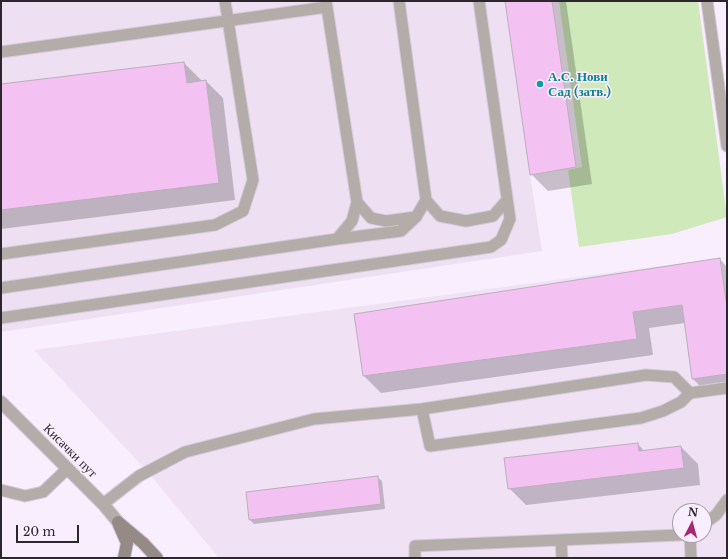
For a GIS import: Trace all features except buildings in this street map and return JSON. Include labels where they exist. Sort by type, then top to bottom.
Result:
[{"type":"main road","points":[[118,522],[127,543],[124,558]]},
{"type":"main road","points":[[118,522],[143,543],[157,558]]},
{"type":"street","name":"Кисачки пут","points":[[1,402],[103,504],[118,522]]},
{"type":"lane","points":[[1,254],[215,226],[243,211],[253,180],[225,1]]},
{"type":"lane","points":[[399,1],[426,200],[440,216],[466,222],[493,216],[507,200]]},
{"type":"lane","points":[[1,318],[491,247],[501,240],[510,219],[479,1]]},
{"type":"lane","points":[[707,1],[727,146]]},
{"type":"lane","points":[[1,52],[228,21],[326,4],[357,202],[352,222],[337,239]]},
{"type":"lane","points":[[1,288],[401,230],[416,217],[426,200]]},
{"type":"lane","points":[[357,202],[372,218],[386,221],[416,217]]},
{"type":"lane","points":[[103,504],[139,476],[185,452],[314,419],[422,408],[646,374],[674,377],[690,393]]},
{"type":"lane","points":[[422,408],[430,446],[641,418],[663,411],[681,402],[690,393],[727,388]]},
{"type":"lane","points":[[1,490],[25,496],[43,492],[67,469]]},
{"type":"lane","points":[[712,518],[727,500]]},
{"type":"lane","points":[[415,558],[415,546],[672,535]]},
{"type":"lane","points":[[561,540],[562,558]]},
{"type":"lane","points":[[690,543],[691,558]]},
{"type":"shaded area","points":[[1,1],[552,1],[576,167],[530,175],[542,251],[1,332]]},
{"type":"shaded area","points":[[720,258],[727,307],[727,558],[219,558],[147,471],[34,350]]},
{"type":"green space","points":[[559,1],[698,1],[727,217],[672,234],[579,247],[568,170],[582,167]]},
{"type":"place","name":"А.С. Нови Сад (затв.)","points":[[540,84]]}]
